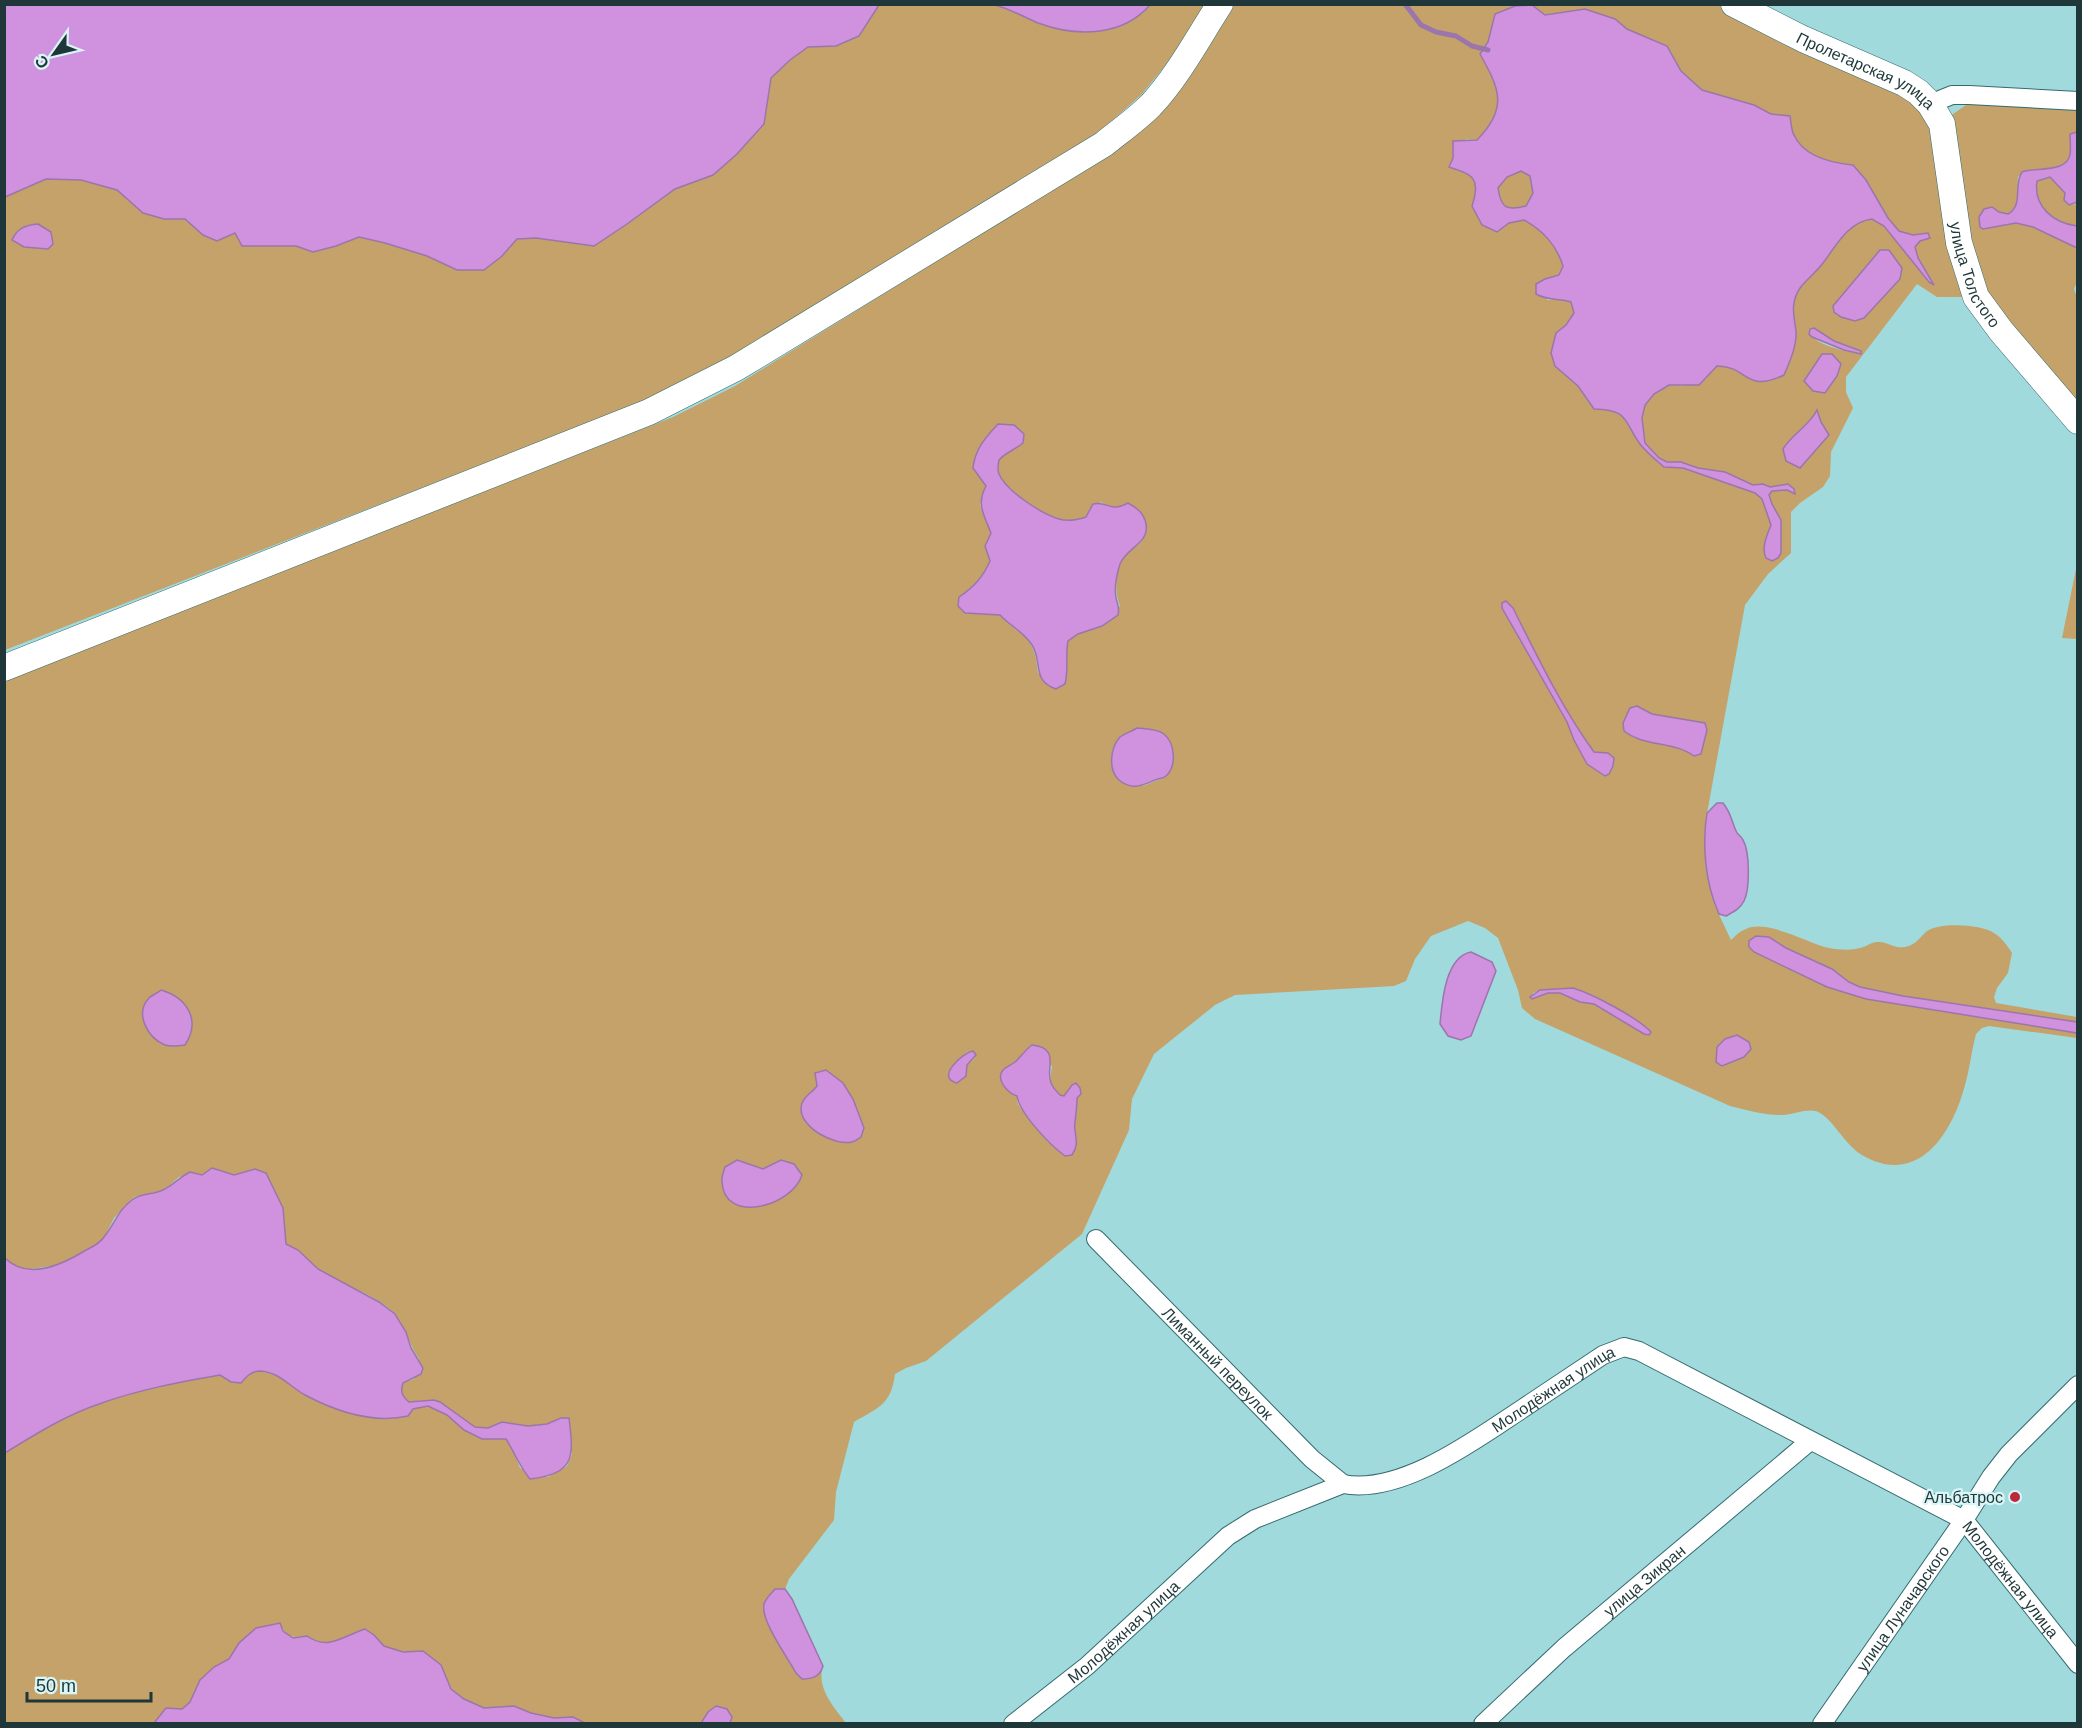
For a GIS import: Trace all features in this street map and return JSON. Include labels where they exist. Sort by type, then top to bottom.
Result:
[{"type":"main road","points":[[4,668],[649,412],[736,369],[1104,144],[1152,103],[1220,4]]},
{"type":"main road","name":"Пролетарская улица","points":[[1734,4],[1803,39],[1904,83],[1930,104]]},
{"type":"main road","name":"улица Толстого","points":[[1930,104],[1939,117],[1944,131],[1959,243],[1976,297],[2001,331],[2078,421]]},
{"type":"street","name":"Пролетарская улица","points":[[1930,104],[1952,96],[1969,95],[2078,101]]},
{"type":"street","name":"Лиманный переулок","points":[[1096,1239],[1312,1459],[1342,1484]]},
{"type":"street","name":"Молодёжная улица","points":[[1013,1724],[1087,1666],[1228,1536],[1256,1519],[1342,1484],[1356,1486],[1389,1481],[1443,1459],[1468,1445],[1603,1355],[1624,1347],[1639,1351],[1964,1520],[2078,1664]]},
{"type":"street","name":"улица Луначарского","points":[[1822,1724],[2009,1454],[2078,1385]]},
{"type":"street","name":"улица Зикран","points":[[1483,1724],[1564,1648],[1810,1441]]},
{"type":"shaded area","points":[[5,4],[879,5],[859,36],[836,46],[808,47],[771,78],[764,124],[737,154],[713,175],[675,189],[594,246],[536,238],[517,239],[502,256],[484,270],[457,270],[427,256],[359,237],[313,252],[296,246],[242,246],[235,233],[217,241],[203,235],[185,219],[164,219],[143,213],[117,190],[81,180],[46,179],[5,197]]},
{"type":"shaded area","points":[[1150,4],[1139,16],[1126,23],[1098,31],[1083,32],[1053,28],[995,5]]},
{"type":"shaded area","points":[[879,5],[995,5],[1006,8],[1142,14],[1150,5],[1207,5],[1165,66],[1141,95],[1097,134],[729,358],[645,401],[5,650],[4,197],[46,179],[81,180],[117,190],[143,213],[164,219],[185,219],[203,235],[235,232],[274,245],[296,246],[313,252],[358,237],[427,256],[457,270],[502,256],[517,239],[536,238],[560,241],[627,224],[675,189],[713,175],[764,124],[771,78],[808,47],[836,46],[859,36]]},
{"type":"shaded area","points":[[1234,5],[1532,5],[1719,5],[1814,51],[1905,91],[1932,127],[1968,297],[1937,297],[1917,284],[1846,377],[1846,392],[1853,408],[1831,452],[1830,476],[1823,487],[1791,512],[1791,553],[1768,574],[1745,605],[1706,819],[1705,863],[1714,904],[1731,940],[1746,929],[1765,927],[1829,948],[1847,950],[1877,942],[1898,947],[1909,946],[1927,931],[1941,926],[1971,926],[1988,930],[2002,939],[2012,953],[2008,973],[1997,988],[1994,997],[1996,1003],[2077,1017],[2077,1022],[1903,996],[1860,987],[1832,969],[1786,948],[1769,937],[1754,952],[1866,999],[2077,1033],[2077,1038],[1989,1026],[1982,1028],[1976,1034],[1965,1085],[1949,1126],[1927,1153],[1914,1161],[1898,1165],[1881,1163],[1862,1155],[1825,1117],[1816,1111],[1777,1115],[1730,1106],[1535,1019],[1522,1008],[1518,990],[1498,938],[1485,928],[1468,921],[1431,936],[1415,959],[1406,981],[1394,986],[1235,995],[1215,1005],[1154,1054],[1132,1099],[1129,1130],[1082,1234],[926,1361],[895,1374],[887,1399],[854,1422],[836,1492],[834,1520],[789,1579],[785,1589],[792,1599],[823,1666],[822,1682],[827,1697],[846,1723],[730,1723],[732,1717],[701,1721],[701,1724],[585,1723],[573,1717],[554,1718],[531,1713],[514,1706],[484,1708],[464,1699],[451,1689],[423,1651],[393,1650],[381,1644],[365,1629],[329,1642],[322,1642],[307,1636],[293,1637],[285,1632],[280,1623],[239,1643],[229,1659],[214,1667],[200,1680],[190,1702],[182,1709],[166,1708],[154,1723],[5,1724],[5,1453],[74,1414],[113,1399],[159,1387],[221,1375],[231,1382],[258,1371],[277,1375],[304,1394],[413,1409],[428,1406],[447,1415],[464,1430],[482,1439],[506,1439],[520,1468],[548,1477],[567,1466],[572,1454],[561,1418],[547,1424],[528,1426],[502,1422],[488,1428],[475,1427],[440,1402],[434,1400],[409,1402],[403,1396],[403,1383],[414,1379],[419,1359],[399,1319],[378,1300],[328,1275],[286,1244],[283,1208],[266,1173],[255,1169],[234,1175],[222,1171],[179,1177],[164,1190],[134,1197],[114,1218],[99,1243],[64,1264],[24,1270],[11,1265],[5,1258],[5,680],[673,417],[735,386],[1072,177],[1207,45]],"holes":[[[1532,5],[1545,15],[1585,10],[1615,19],[1627,29],[1667,46],[1681,71],[1702,90],[1754,105],[1771,114],[1790,116],[1793,133],[1804,149],[1819,158],[1853,165],[1866,180],[1888,218],[1899,231],[1913,235],[1920,241],[1915,247],[1918,258],[1934,284],[1929,282],[1884,226],[1872,219],[1856,225],[1843,236],[1798,291],[1793,307],[1795,342],[1784,375],[1736,371],[1728,366],[1717,366],[1706,379],[1681,386],[1669,385],[1654,394],[1645,405],[1642,418],[1644,442],[1624,417],[1612,409],[1587,400],[1578,386],[1556,366],[1551,353],[1556,333],[1566,325],[1574,313],[1572,302],[1547,300],[1545,279],[1559,275],[1563,266],[1553,245],[1543,233],[1524,219],[1509,223],[1497,232],[1472,206],[1476,190],[1473,179],[1450,167],[1453,158],[1466,139],[1477,140],[1497,110],[1498,88],[1480,54],[1488,42],[1495,14]],[[1814,328],[1834,341],[1861,351],[1856,353],[1837,349],[1809,333],[1810,329]],[[1644,442],[1659,458],[1667,462],[1681,462],[1698,468],[1725,472],[1753,485],[1763,484],[1770,487],[1788,484],[1787,490],[1771,491],[1769,495],[1781,520],[1781,553],[1766,539],[1771,525],[1762,499],[1755,493],[1683,468],[1664,467]],[[1023,443],[998,460],[998,466],[999,475],[1004,483],[1026,502],[1046,514],[1066,521],[1074,521],[1086,516],[1101,502],[1114,507],[1128,503],[1147,530],[1140,543],[1125,555],[1119,567],[1116,587],[1120,606],[1102,626],[1078,634],[1067,641],[1065,684],[1038,673],[1034,651],[1030,644],[1000,615],[965,613],[959,597],[978,581],[990,561],[985,546],[991,533],[980,505],[986,486],[973,468]],[[1506,601],[1513,608],[1550,682],[1582,735],[1594,752],[1608,753],[1605,776],[1587,764],[1567,722],[1502,608]],[[1637,706],[1652,714],[1704,723],[1694,756],[1685,749],[1632,737]],[[1173,750],[1166,777],[1143,786]],[[1573,988],[1602,1000],[1648,1028],[1644,1034],[1594,1004],[1580,1002],[1560,993],[1548,993],[1532,999],[1533,993],[1540,990]],[[1027,1049],[1052,1066],[1050,1082],[1060,1095],[1064,1096],[1072,1085],[1077,1105],[1074,1125],[1049,1143],[1018,1104],[1017,1096],[1010,1090],[1004,1069],[1015,1062]],[[967,1052],[975,1058],[967,1065],[962,1080],[954,1083],[951,1067]],[[816,1073],[853,1099],[864,1128],[861,1137],[827,1134],[812,1128],[806,1123],[801,1111],[805,1098],[818,1086]]]},
{"type":"shaded area","points":[[1532,5],[1545,15],[1585,9],[1615,19],[1627,29],[1667,46],[1681,71],[1702,90],[1754,105],[1771,114],[1790,116],[1792,131],[1804,149],[1819,158],[1853,165],[1866,180],[1888,218],[1899,231],[1913,235],[1928,233],[1930,238],[1920,241],[1915,247],[1918,258],[1934,285],[1929,282],[1884,226],[1872,219],[1864,221],[1843,236],[1798,291],[1793,307],[1795,342],[1784,375],[1761,382],[1754,381],[1727,367],[1717,366],[1699,385],[1669,385],[1654,394],[1645,405],[1642,418],[1645,443],[1659,458],[1667,462],[1681,462],[1698,468],[1725,472],[1753,485],[1763,484],[1770,487],[1788,484],[1794,489],[1795,494],[1787,490],[1772,491],[1769,495],[1781,520],[1781,553],[1772,561],[1766,558],[1764,550],[1771,525],[1762,499],[1755,493],[1683,468],[1664,467],[1640,444],[1624,418],[1614,412],[1594,409],[1578,386],[1555,366],[1551,353],[1556,333],[1566,325],[1574,313],[1571,302],[1545,298],[1536,294],[1536,284],[1559,275],[1563,266],[1557,251],[1543,234],[1524,220],[1509,223],[1497,232],[1482,225],[1472,206],[1476,190],[1473,179],[1449,167],[1453,158],[1453,141],[1477,140],[1494,118],[1498,98],[1496,88],[1480,54],[1488,42],[1495,14],[1515,6]],"holes":[[[1521,171],[1530,176],[1533,193],[1526,206],[1509,208],[1503,204],[1498,188],[1507,177]]]},
{"type":"shaded area","points":[[1969,103],[2077,109],[2077,132],[2070,134],[2068,160],[2057,167],[2022,172],[2018,177],[2017,206],[2008,214],[1999,212],[1983,229],[2016,223],[2033,227],[2077,248],[2077,282],[2074,289],[2078,300],[2077,410],[1979,287],[1949,121],[1953,114]]},
{"type":"shaded area","points":[[2077,132],[2077,202],[2069,205],[2064,200],[2065,193],[2050,177],[2037,181],[2037,190],[2038,199],[2047,212],[2060,221],[2077,226],[2077,248],[2033,227],[2016,223],[1983,229],[1980,227],[1979,217],[1984,209],[1992,207],[2008,214],[2013,210],[2022,172],[2057,167],[2068,160],[2070,134]]},
{"type":"shaded area","points":[[1521,170],[1530,176],[1533,193],[1526,206],[1509,208],[1503,204],[1498,188],[1507,177]]},
{"type":"shaded area","points":[[2050,177],[2074,205],[2077,202],[2077,226],[2053,217],[2042,206],[2037,181]]},
{"type":"shaded area","points":[[38,224],[51,232],[53,244],[48,249],[24,247],[12,240],[22,228]]},
{"type":"shaded area","points":[[1880,250],[1889,250],[1902,268],[1900,279],[1864,318],[1855,321],[1841,317],[1834,312],[1833,306]]},
{"type":"shaded area","points":[[1814,328],[1834,341],[1861,351],[1861,354],[1812,337],[1809,334],[1810,329]]},
{"type":"shaded area","points":[[1822,354],[1832,354],[1841,364],[1837,376],[1825,393],[1813,391],[1804,381]]},
{"type":"shaded area","points":[[1817,410],[1829,435],[1800,468],[1786,461],[1783,449],[1810,421]]},
{"type":"shaded area","points":[[998,424],[1014,425],[1024,434],[1023,443],[999,460],[998,469],[1003,481],[1025,501],[1062,520],[1086,517],[1093,504],[1117,507],[1128,503],[1140,511],[1146,524],[1146,531],[1141,541],[1123,558],[1120,564],[1115,589],[1118,615],[1102,626],[1078,634],[1068,641],[1065,684],[1056,689],[1043,681],[1040,676],[1035,651],[1029,641],[1000,615],[965,613],[958,606],[959,597],[978,581],[990,561],[985,546],[991,533],[981,504],[986,486],[973,468],[978,449]]},
{"type":"shaded area","points":[[2077,564],[2077,639],[2062,638]]},
{"type":"shaded area","points":[[1506,601],[1513,608],[1550,682],[1582,735],[1594,752],[1608,753],[1614,758],[1609,774],[1605,776],[1587,764],[1567,722],[1502,608],[1502,603]]},
{"type":"shaded area","points":[[1637,706],[1652,714],[1705,723],[1707,730],[1701,754],[1694,756],[1677,748],[1641,740],[1624,731],[1623,723],[1630,708]]},
{"type":"shaded area","points":[[1137,728],[1164,734],[1172,749],[1173,761],[1170,772],[1165,777],[1143,785],[1129,786],[1115,776],[1112,753],[1120,737]]},
{"type":"shaded area","points":[[1717,803],[1723,803],[1728,811],[1737,833],[1742,838],[1748,861],[1748,880],[1744,901],[1726,916],[1719,914],[1714,902],[1706,864],[1707,813]]},
{"type":"shaded area","points":[[1756,936],[1769,937],[1786,948],[1832,969],[1860,987],[1903,996],[2077,1022],[2077,1033],[1866,999],[1827,987],[1754,952],[1749,947],[1749,941]]},
{"type":"shaded area","points":[[1471,952],[1492,962],[1496,971],[1471,1036],[1461,1040],[1448,1036],[1440,1024],[1442,1004],[1446,982],[1455,962]]},
{"type":"shaded area","points":[[1573,988],[1615,1007],[1651,1032],[1649,1035],[1644,1034],[1594,1004],[1580,1002],[1560,993],[1548,993],[1532,999],[1530,997],[1540,990]]},
{"type":"shaded area","points":[[161,990],[178,999],[189,1012],[192,1027],[185,1045],[172,1046],[159,1042],[145,1025],[143,1011],[145,1004],[149,998]]},
{"type":"shaded area","points":[[1737,1035],[1749,1042],[1751,1049],[1744,1057],[1722,1066],[1716,1062],[1717,1047],[1725,1039]]},
{"type":"shaded area","points":[[1032,1045],[1041,1047],[1049,1054],[1051,1083],[1060,1095],[1064,1096],[1076,1083],[1080,1088],[1075,1126],[1076,1146],[1072,1155],[1065,1156],[1044,1137],[1024,1111],[1017,1096],[1010,1092],[1002,1082],[1003,1070]]},
{"type":"shaded area","points":[[973,1051],[976,1055],[967,1065],[966,1076],[957,1083],[951,1080],[949,1071],[963,1056]]},
{"type":"shaded area","points":[[826,1070],[843,1083],[853,1099],[864,1128],[861,1137],[853,1142],[845,1143],[820,1134],[812,1129],[802,1115],[801,1104],[817,1086],[815,1073]]},
{"type":"shaded area","points":[[737,1160],[763,1169],[781,1160],[794,1164],[802,1175],[796,1186],[773,1203],[745,1207],[734,1203],[725,1195],[722,1181],[725,1167]]},
{"type":"shaded area","points":[[212,1168],[234,1175],[255,1169],[266,1173],[283,1208],[286,1244],[298,1250],[318,1269],[379,1302],[395,1314],[423,1368],[421,1374],[403,1383],[402,1394],[409,1402],[434,1400],[440,1402],[475,1427],[488,1428],[502,1422],[528,1426],[569,1418],[571,1453],[563,1468],[556,1473],[530,1479],[506,1439],[482,1439],[464,1430],[447,1415],[428,1406],[413,1409],[408,1416],[395,1418],[355,1415],[317,1401],[273,1374],[260,1371],[251,1373],[241,1383],[231,1382],[220,1375],[113,1399],[62,1420],[5,1453],[5,1258],[14,1265],[33,1270],[63,1262],[99,1242],[127,1204],[135,1198],[163,1190],[190,1172],[202,1175]]},
{"type":"shaded area","points":[[775,1589],[785,1589],[792,1599],[823,1666],[815,1677],[802,1679],[796,1673],[770,1629],[764,1604]]},
{"type":"shaded area","points":[[280,1623],[283,1631],[293,1638],[307,1636],[322,1642],[336,1641],[365,1629],[384,1646],[403,1652],[423,1651],[441,1665],[451,1689],[464,1699],[484,1708],[514,1706],[531,1713],[554,1718],[573,1717],[585,1723],[154,1723],[166,1708],[182,1709],[190,1702],[200,1680],[214,1667],[229,1659],[239,1643],[256,1628]]},
{"type":"shaded area","points":[[716,1706],[727,1709],[732,1717],[730,1723],[701,1723],[708,1712]]},
{"type":"waterway","points":[[1405,4],[1421,25],[1436,32],[1456,36],[1472,46],[1488,50]]},
{"type":"place","name":"Альбатрос","points":[[2015,1497]]}]
